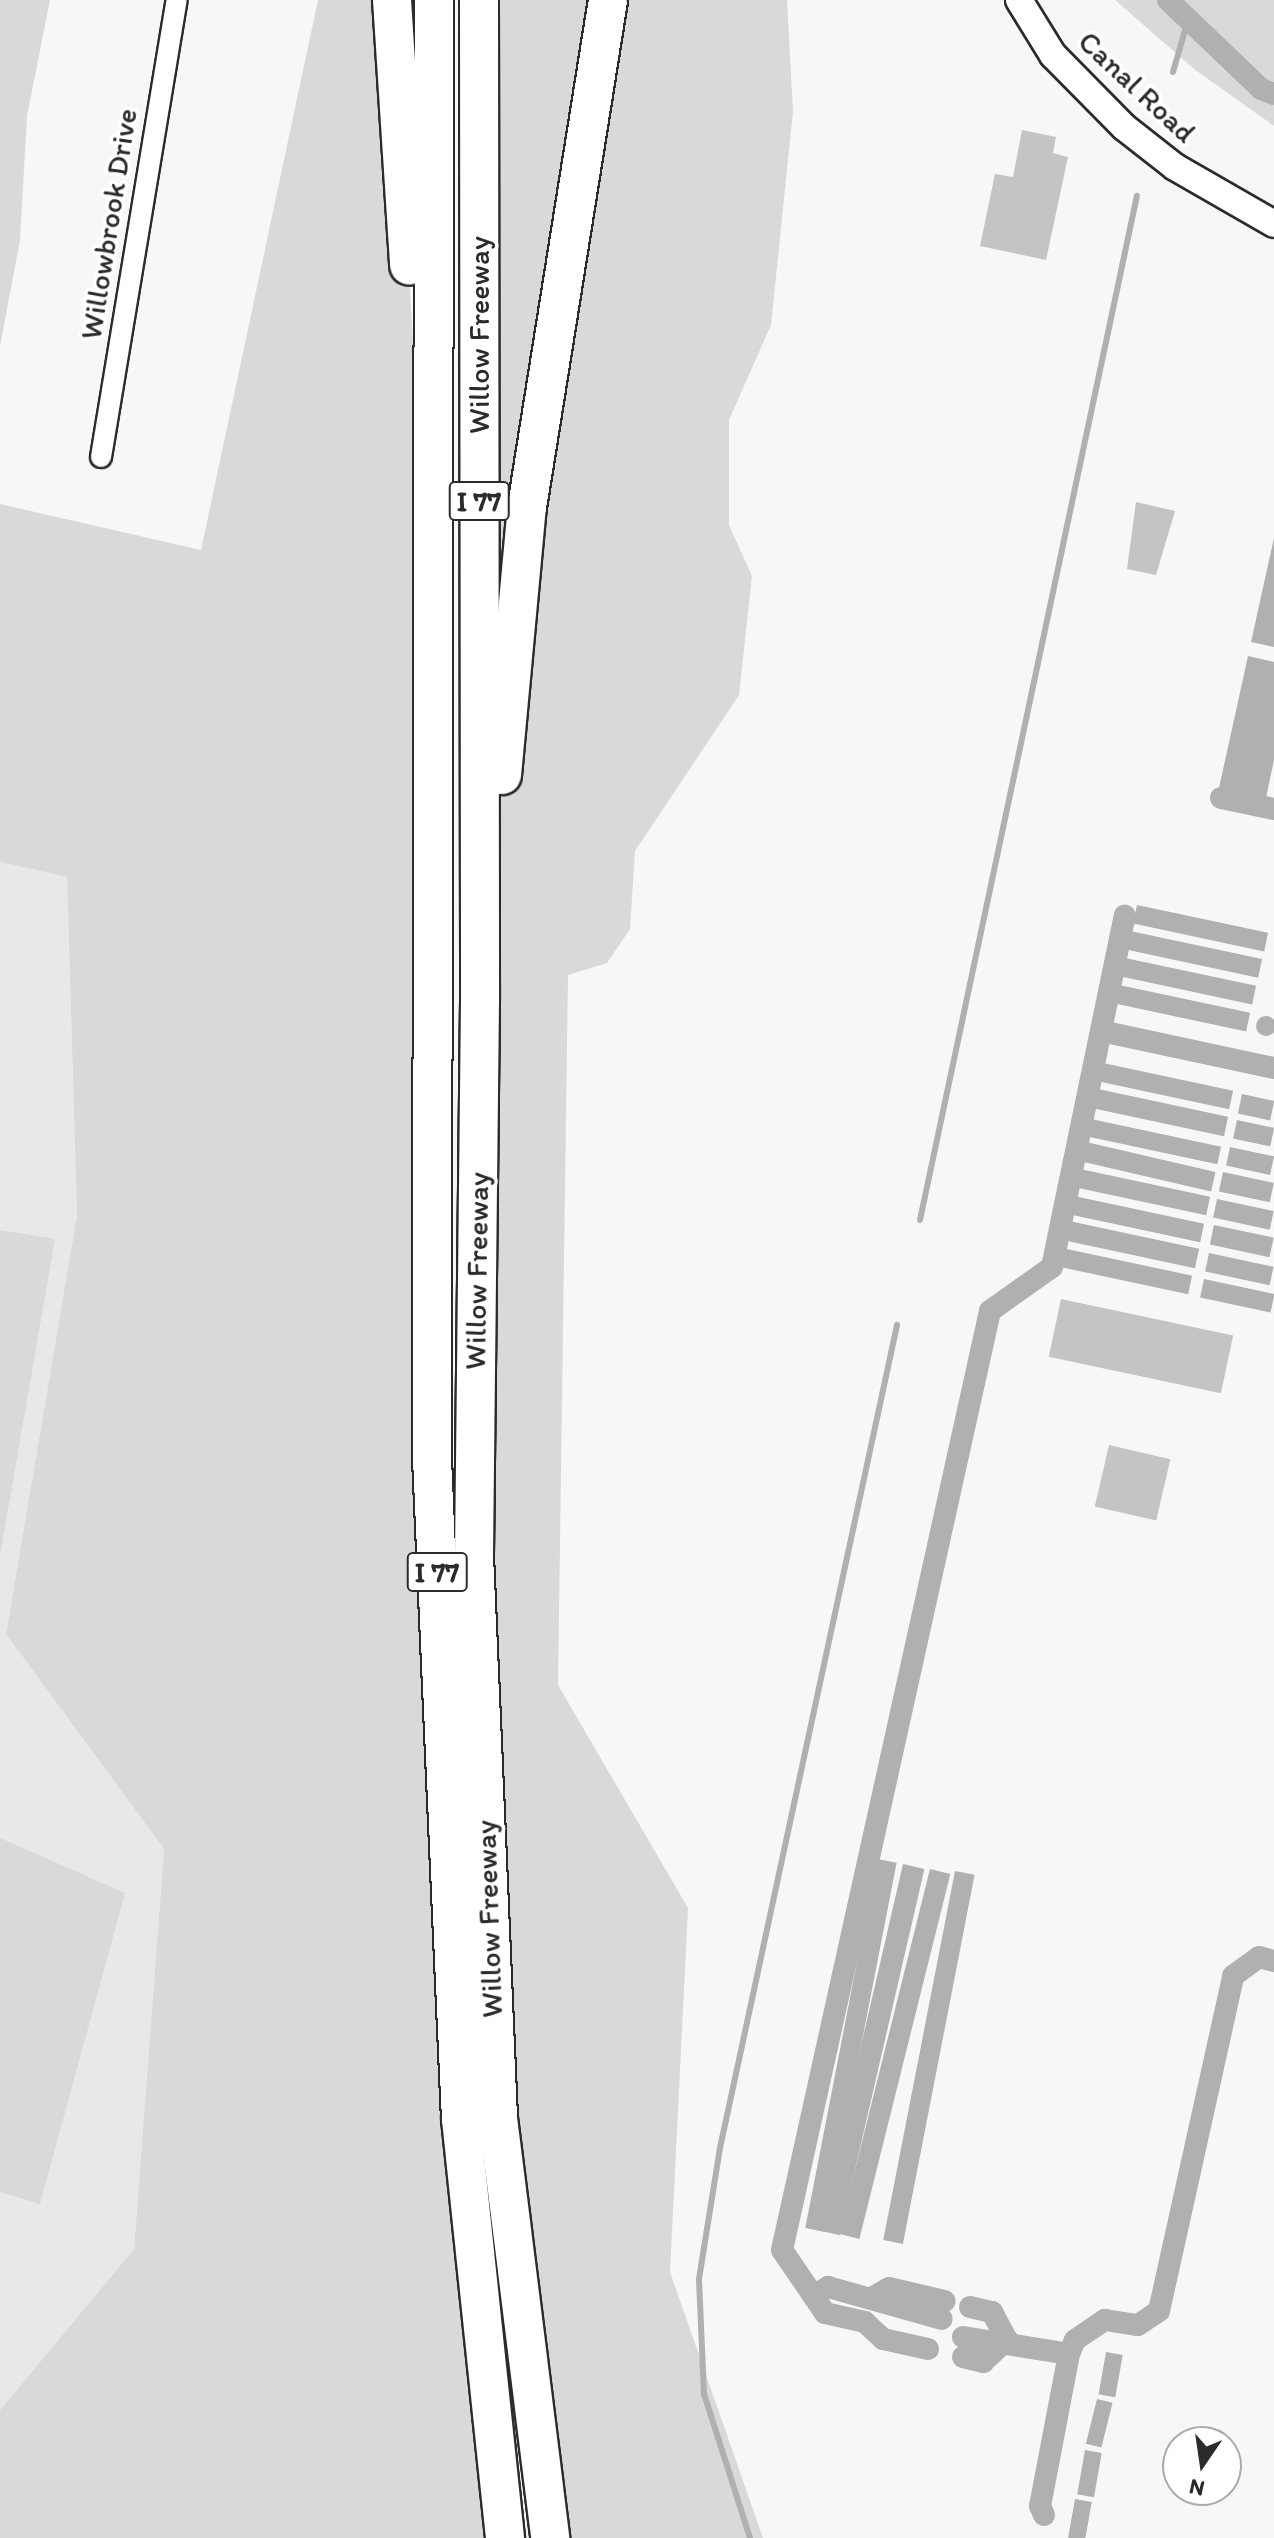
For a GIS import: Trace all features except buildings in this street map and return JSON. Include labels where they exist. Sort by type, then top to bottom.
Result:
[{"type":"highway","points":[[392,0],[429,603]]},
{"type":"highway","name":"Willow Freeway","points":[[434,0],[429,603],[432,1474],[461,2119],[505,2538]]},
{"type":"highway","name":"Willow Freeway","points":[[479,0],[480,1001],[474,1555],[498,2118],[550,2538]]},
{"type":"highway","points":[[480,1001],[527,507],[608,0]]},
{"type":"street","name":"Willowbrook Drive","points":[[101,457],[177,0]]},
{"type":"street","name":"Canal Road","points":[[1019,0],[1053,55],[1124,127],[1175,167],[1274,224]]},
{"type":"shaded area","points":[[0,0],[50,0],[27,116],[20,240],[0,346]]},
{"type":"shaded area","points":[[318,0],[392,0],[429,603],[432,1458],[505,2538],[0,2538],[0,2410],[134,2249],[164,1849],[6,1634],[77,1215],[67,877],[0,862],[0,504],[201,550]]},
{"type":"shaded area","points":[[479,0],[787,0],[793,111],[771,325],[729,420],[729,525],[752,576],[739,695],[635,851],[630,929],[607,963],[568,975],[558,1685],[688,1908],[670,2272],[763,2538],[550,2538],[498,2118]]},
{"type":"shaded area","points":[[1115,0],[1274,0],[1274,126],[1194,69]]},
{"type":"shaded area","points":[[1274,538],[1274,647],[1251,642]]},
{"type":"shaded area","points":[[1248,656],[1274,662],[1274,760],[1266,798],[1219,788]]},
{"type":"shaded area","points":[[0,862],[67,877],[77,1215],[6,1634],[164,1849],[134,2249],[0,2410]]},
{"type":"shaded area","points":[[1137,905],[1268,933],[1264,951],[1133,924]]},
{"type":"shaded area","points":[[1130,931],[1262,959],[1258,978],[1126,950]]},
{"type":"shaded area","points":[[1125,958],[1256,986],[1252,1004],[1121,977]]},
{"type":"shaded area","points":[[1119,985],[1250,1013],[1246,1031],[1115,1004]]},
{"type":"shaded area","points":[[1266,1016],[1273,1019],[1276,1026],[1273,1033],[1266,1036],[1259,1033],[1256,1026],[1259,1019]]},
{"type":"shaded area","points":[[1103,1063],[1233,1091],[1229,1109],[1099,1082]]},
{"type":"shaded area","points":[[1098,1089],[1228,1117],[1224,1136],[1094,1109]]},
{"type":"shaded area","points":[[1242,1094],[1274,1101],[1270,1120],[1238,1114]]},
{"type":"shaded area","points":[[1091,1119],[1221,1147],[1217,1164],[1087,1137]]},
{"type":"shaded area","points":[[1237,1120],[1274,1128],[1270,1146],[1233,1139]]},
{"type":"shaded area","points":[[1086,1142],[1216,1172],[1211,1191],[1082,1161]]},
{"type":"shaded area","points":[[1230,1147],[1274,1156],[1270,1175],[1226,1166]]},
{"type":"shaded area","points":[[1080,1169],[1210,1197],[1206,1215],[1076,1188]]},
{"type":"shaded area","points":[[1223,1172],[1274,1183],[1270,1202],[1219,1192]]},
{"type":"shaded area","points":[[1074,1196],[1204,1224],[1200,1242],[1070,1215]]},
{"type":"shaded area","points":[[1217,1199],[1274,1211],[1270,1230],[1213,1218]]},
{"type":"shaded area","points":[[1069,1221],[1199,1249],[1195,1268],[1065,1241]]},
{"type":"shaded area","points":[[1214,1225],[1274,1238],[1270,1257],[1210,1245]]},
{"type":"shaded area","points":[[0,1230],[55,1239],[0,1556]]},
{"type":"shaded area","points":[[1062,1248],[1192,1276],[1188,1294],[1058,1267]]},
{"type":"shaded area","points":[[1209,1253],[1274,1267],[1270,1285],[1205,1272]]},
{"type":"shaded area","points":[[1204,1279],[1274,1294],[1270,1313],[1200,1298]]},
{"type":"shaded area","points":[[0,1838],[125,1893],[40,2204],[0,2192]]},
{"type":"shaded area","points":[[877,1859],[897,1863],[825,2232],[805,2228]]},
{"type":"shaded area","points":[[903,1864],[924,1869],[840,2235],[818,2230]]},
{"type":"shaded area","points":[[930,1869],[950,1874],[859,2239],[839,2234]]},
{"type":"shaded area","points":[[955,1871],[975,1875],[903,2244],[883,2240]]},
{"type":"shaded area","points":[[1106,2352],[1123,2355],[1115,2397],[1099,2394]]},
{"type":"shaded area","points":[[1097,2399],[1113,2403],[1101,2448],[1086,2444]]},
{"type":"shaded area","points":[[1085,2450],[1102,2453],[1094,2497],[1077,2494]]},
{"type":"shaded area","points":[[1075,2499],[1092,2502],[1085,2538],[1068,2538]]},
{"type":"waterway","points":[[1168,0],[1261,89],[1274,94]]},
{"type":"waterway","points":[[1173,72],[1188,20]]},
{"type":"waterway","points":[[920,1220],[1137,196]]},
{"type":"waterway","points":[[1221,798],[1274,809]]},
{"type":"waterway","points":[[928,2349],[883,2339],[865,2322],[825,2313],[782,2250],[990,1311],[1052,1267],[1125,915]]},
{"type":"waterway","points":[[1101,1031],[1274,1068]]},
{"type":"waterway","points":[[750,2538],[704,2394],[699,2279],[720,2148],[897,1325]]},
{"type":"waterway","points":[[963,2337],[1069,2354],[1075,2340],[1105,2320],[1138,2325],[1159,2311],[1233,1976],[1259,1957],[1274,1961]]},
{"type":"waterway","points":[[814,2296],[828,2287],[942,2319]]},
{"type":"waterway","points":[[873,2297],[889,2288],[945,2301]]},
{"type":"waterway","points":[[970,2307],[992,2312],[1007,2340]]},
{"type":"waterway","points":[[963,2357],[983,2362],[1007,2340]]},
{"type":"waterway","points":[[1044,2515],[1040,2506],[1069,2354]]}]
